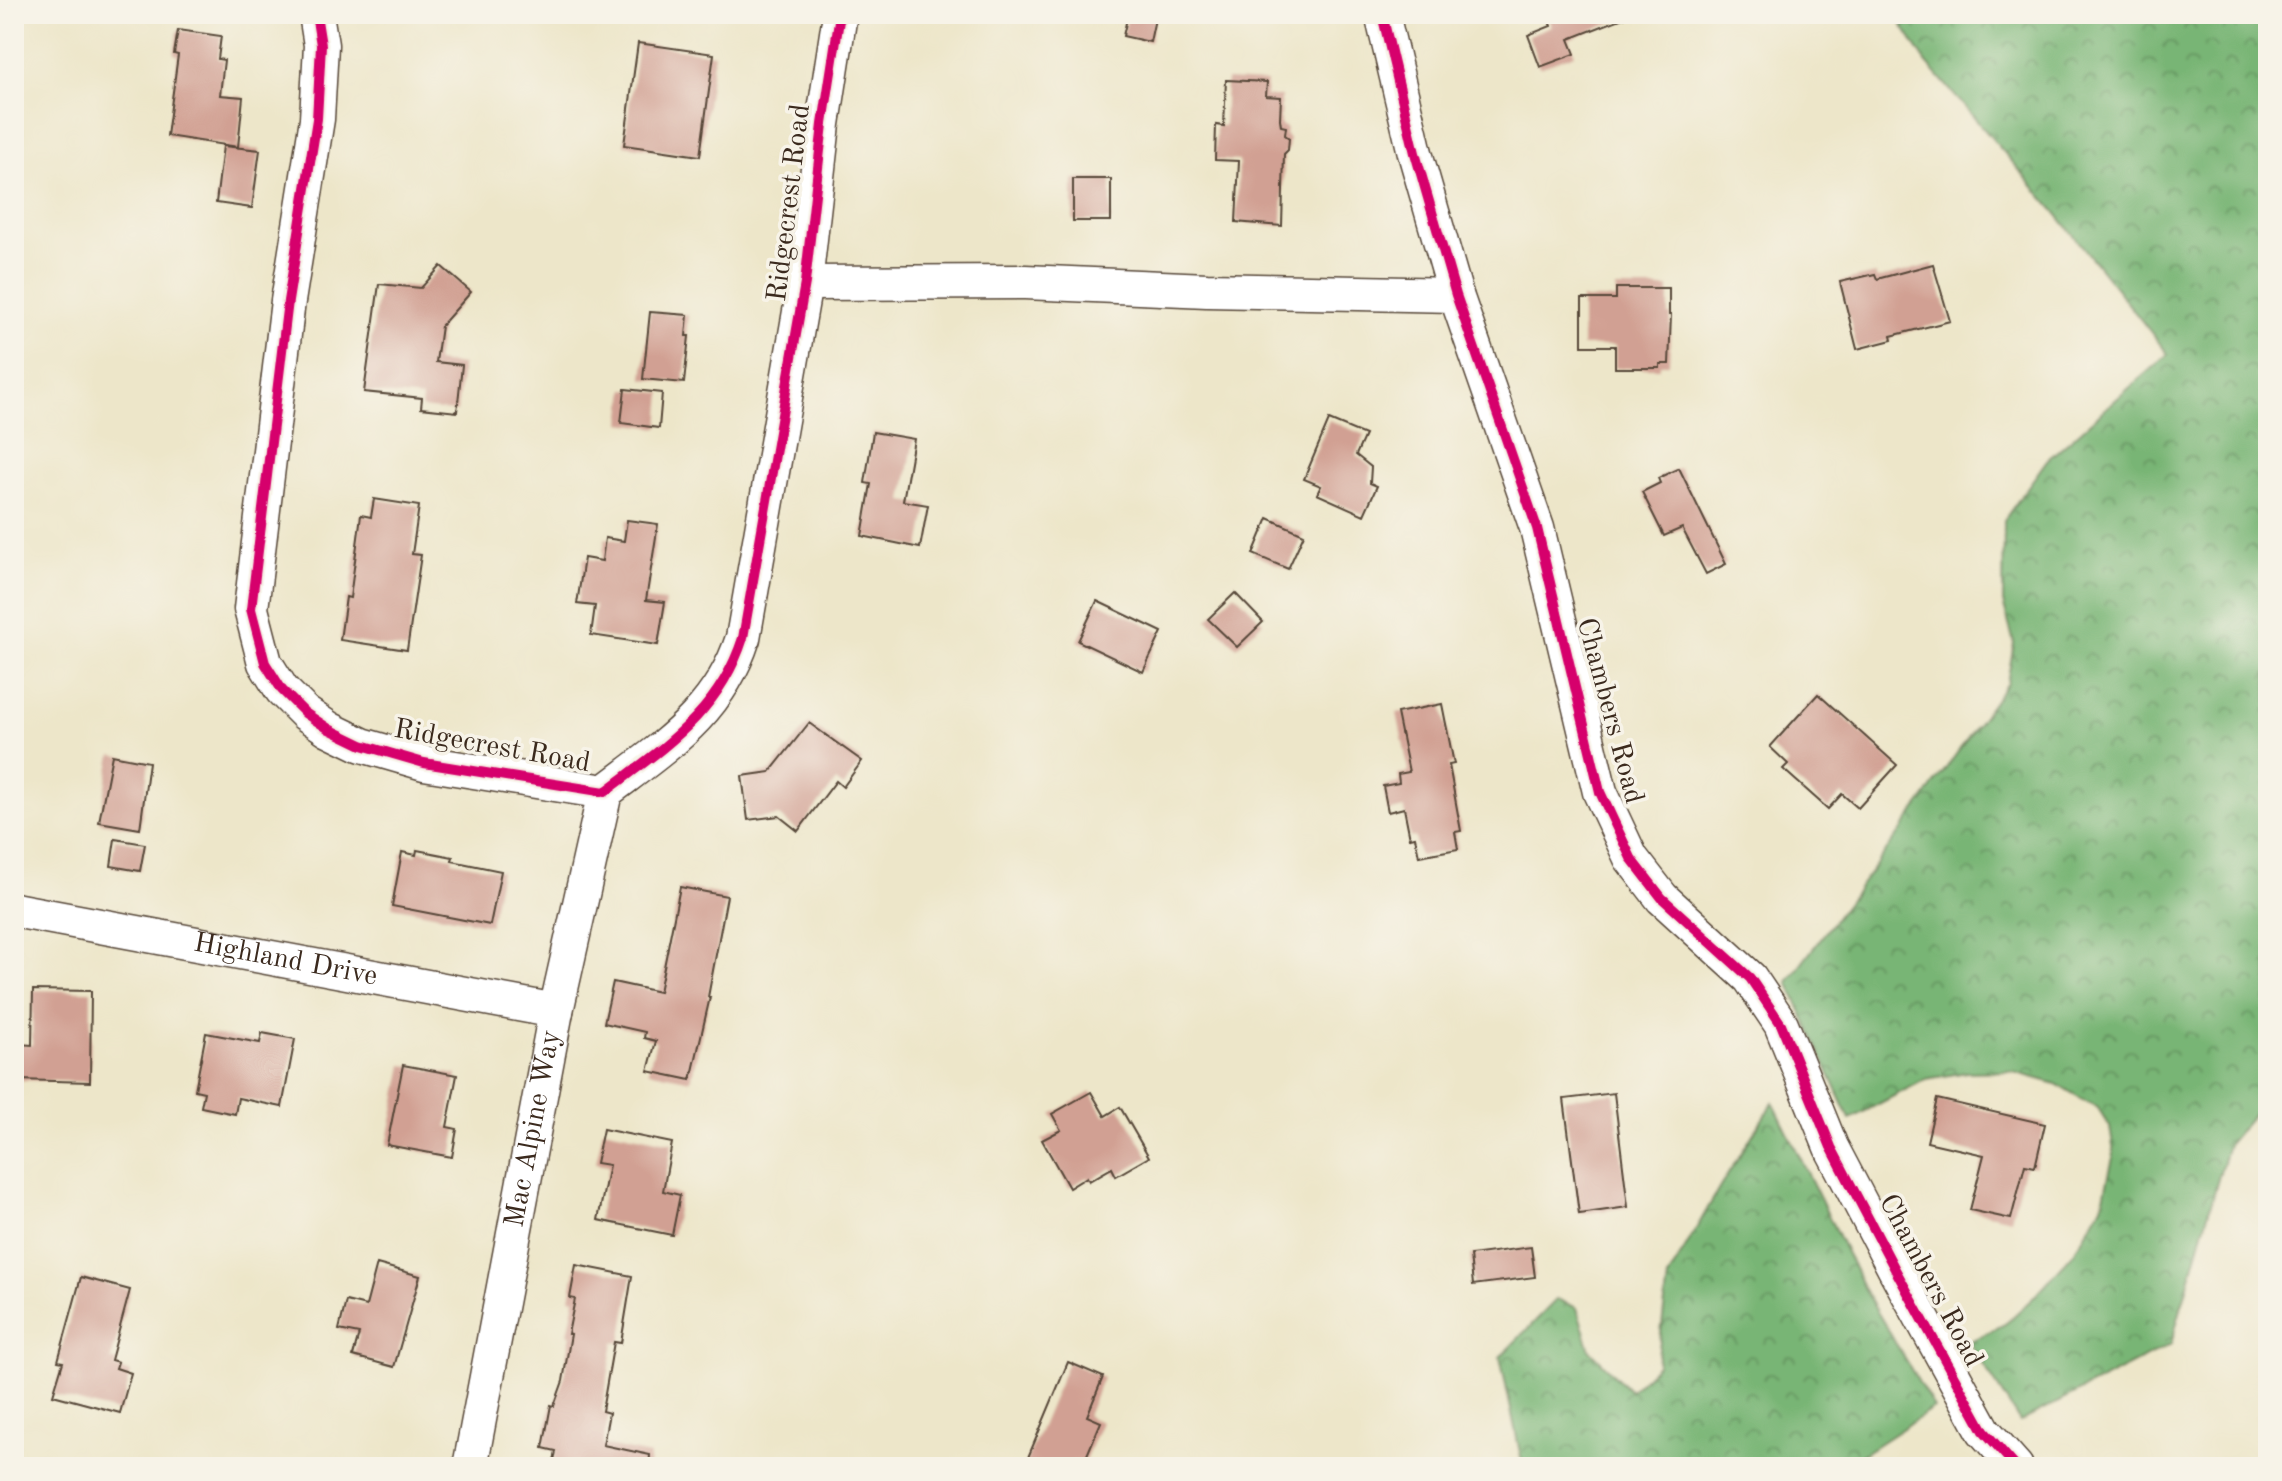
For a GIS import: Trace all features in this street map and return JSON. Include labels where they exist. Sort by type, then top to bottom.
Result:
[{"type":"street","name":"Ridgecrest Road","points":[[316,14],[321,45],[317,119],[288,301],[251,609],[265,663],[282,690],[305,713],[362,745],[424,763],[605,792],[666,745],[706,709],[735,663],[743,638],[805,283],[823,124],[840,14]]},
{"type":"street","name":"Chambers Road","points":[[1382,14],[1415,153],[1456,295],[1537,528],[1600,792],[1631,858],[1662,898],[1750,978],[1781,1024],[1831,1147],[1889,1258],[1984,1431],[2016,1467]]},
{"type":"street","name":"Ridgecrest Road","points":[[805,283],[1025,282],[1207,290],[1456,295]]},
{"type":"street","name":"Mac Alpine Way","points":[[470,1467],[556,1011],[605,792]]},
{"type":"street","name":"Highland Drive","points":[[14,910],[556,1011]]},
{"type":"green space","points":[[1895,14],[2268,14],[2268,1107],[2255,1112],[2228,1144],[2171,1344],[2020,1422],[1969,1342],[2005,1324],[2073,1254],[2102,1206],[2114,1153],[2110,1127],[2098,1108],[2056,1084],[2010,1071],[1967,1072],[1926,1079],[1850,1119],[1788,982],[2007,683],[2014,643],[2003,602],[2004,520],[2047,460],[2168,354],[2053,209],[1926,62]]},
{"type":"green space","points":[[1773,1102],[1866,1293],[1934,1408],[1843,1467],[1523,1467],[1500,1357],[1557,1299],[1577,1308],[1590,1350],[1630,1391],[1657,1365],[1668,1278]]},
{"type":"building","points":[[1128,14],[1156,14],[1150,42],[1123,36]]},
{"type":"building","points":[[1546,14],[1628,16],[1569,39],[1575,54],[1540,67],[1528,35],[1551,26]]},
{"type":"building","points":[[178,30],[221,36],[218,59],[224,60],[220,95],[243,97],[238,147],[167,136],[178,55],[174,54]]},
{"type":"building","points":[[638,43],[714,54],[700,156],[624,145]]},
{"type":"building","points":[[1226,80],[1267,82],[1266,96],[1281,97],[1281,126],[1286,127],[1285,135],[1289,138],[1288,150],[1284,154],[1282,226],[1236,222],[1239,161],[1215,160],[1216,125],[1224,126]]},
{"type":"building","points":[[223,146],[260,150],[252,208],[216,203]]},
{"type":"building","points":[[1073,179],[1111,179],[1111,221],[1073,221]]},
{"type":"building","points":[[1933,264],[1950,321],[1891,336],[1892,340],[1857,349],[1840,282],[1875,274],[1877,279]]},
{"type":"building","points":[[441,266],[471,292],[441,326],[436,362],[462,365],[457,412],[421,408],[422,398],[364,392],[379,284],[421,288]]},
{"type":"building","points":[[1616,288],[1669,288],[1669,364],[1660,364],[1660,368],[1615,368],[1615,346],[1582,346],[1582,299],[1616,299]]},
{"type":"building","points":[[650,312],[688,315],[684,383],[643,379]]},
{"type":"building","points":[[625,389],[662,393],[659,428],[621,423]]},
{"type":"building","points":[[1329,420],[1365,435],[1356,455],[1371,467],[1370,483],[1377,486],[1364,515],[1317,494],[1321,486],[1304,479]]},
{"type":"building","points":[[873,432],[914,439],[903,501],[928,505],[920,548],[862,536],[871,484],[865,483]]},
{"type":"building","points":[[1679,468],[1726,564],[1706,574],[1682,528],[1664,536],[1642,492],[1660,483],[1658,478]]},
{"type":"building","points":[[374,499],[419,506],[412,554],[421,555],[407,650],[340,640],[346,597],[350,598],[361,515],[371,517]]},
{"type":"building","points":[[1268,518],[1304,534],[1288,569],[1253,554]]},
{"type":"building","points":[[627,520],[658,524],[646,600],[665,602],[658,645],[591,635],[595,606],[577,604],[584,558],[602,561],[605,538],[624,541]]},
{"type":"building","points":[[1235,593],[1263,622],[1237,647],[1208,619]]},
{"type":"building","points":[[1097,601],[1162,632],[1143,672],[1078,641]]},
{"type":"building","points":[[1818,694],[1897,765],[1858,808],[1842,794],[1828,809],[1783,769],[1788,764],[1770,747]]},
{"type":"building","points":[[1442,704],[1454,764],[1449,765],[1461,831],[1455,832],[1458,849],[1419,856],[1415,837],[1410,838],[1404,808],[1388,812],[1383,786],[1399,783],[1398,774],[1409,772],[1397,713]]},
{"type":"building","points":[[809,723],[862,761],[843,787],[836,781],[798,831],[779,816],[748,820],[742,776],[770,772]]},
{"type":"building","points":[[112,755],[149,762],[140,829],[99,822]]},
{"type":"building","points":[[115,839],[145,844],[140,871],[111,866]]},
{"type":"building","points":[[417,850],[501,871],[490,925],[392,906],[402,852],[416,855]]},
{"type":"building","points":[[680,887],[727,896],[710,997],[691,1080],[648,1071],[656,1041],[644,1038],[645,1032],[604,1023],[613,982],[659,992]]},
{"type":"building","points":[[33,990],[91,991],[90,1082],[18,1080],[19,1044],[32,1045]]},
{"type":"building","points":[[206,1033],[260,1043],[262,1033],[295,1039],[282,1107],[238,1098],[235,1114],[201,1107],[204,1092],[195,1090]]},
{"type":"building","points":[[403,1065],[457,1075],[447,1127],[457,1129],[452,1157],[387,1145]]},
{"type":"building","points":[[1091,1092],[1105,1116],[1120,1107],[1149,1157],[1116,1176],[1112,1168],[1069,1188],[1042,1140],[1061,1130],[1052,1114]]},
{"type":"building","points":[[1614,1093],[1628,1207],[1579,1214],[1564,1099]]},
{"type":"building","points":[[1937,1099],[2045,1124],[2035,1167],[2025,1165],[2011,1219],[1970,1210],[1984,1155],[1927,1142]]},
{"type":"building","points":[[603,1129],[672,1143],[663,1191],[680,1195],[672,1235],[598,1220],[609,1165],[596,1163]]},
{"type":"building","points":[[1531,1247],[1535,1277],[1473,1285],[1470,1255]]},
{"type":"building","points":[[377,1264],[420,1276],[394,1367],[353,1356],[359,1334],[339,1330],[346,1301],[366,1306]]},
{"type":"building","points":[[576,1265],[632,1276],[621,1343],[614,1342],[602,1411],[609,1413],[603,1445],[650,1455],[649,1467],[553,1467],[556,1451],[543,1448],[551,1405],[554,1406],[563,1381],[575,1299],[570,1298]]},
{"type":"building","points":[[81,1277],[130,1290],[111,1360],[118,1362],[116,1368],[131,1373],[120,1413],[53,1395],[63,1362],[58,1361]]},
{"type":"building","points":[[1068,1362],[1103,1377],[1087,1416],[1101,1422],[1082,1467],[1024,1467]]},
{"type":"cycle path","points":[[316,14],[321,45],[317,119],[288,301],[251,609],[265,663],[282,690],[305,713],[362,745],[424,763],[605,792],[669,743],[705,708],[733,664],[743,638],[805,283],[823,124],[840,14]]},
{"type":"cycle path","points":[[1382,14],[1415,153],[1456,295],[1537,528],[1600,792],[1631,858],[1662,898],[1750,978],[1781,1024],[1831,1147],[1896,1271],[1984,1431],[2016,1467]]}]
